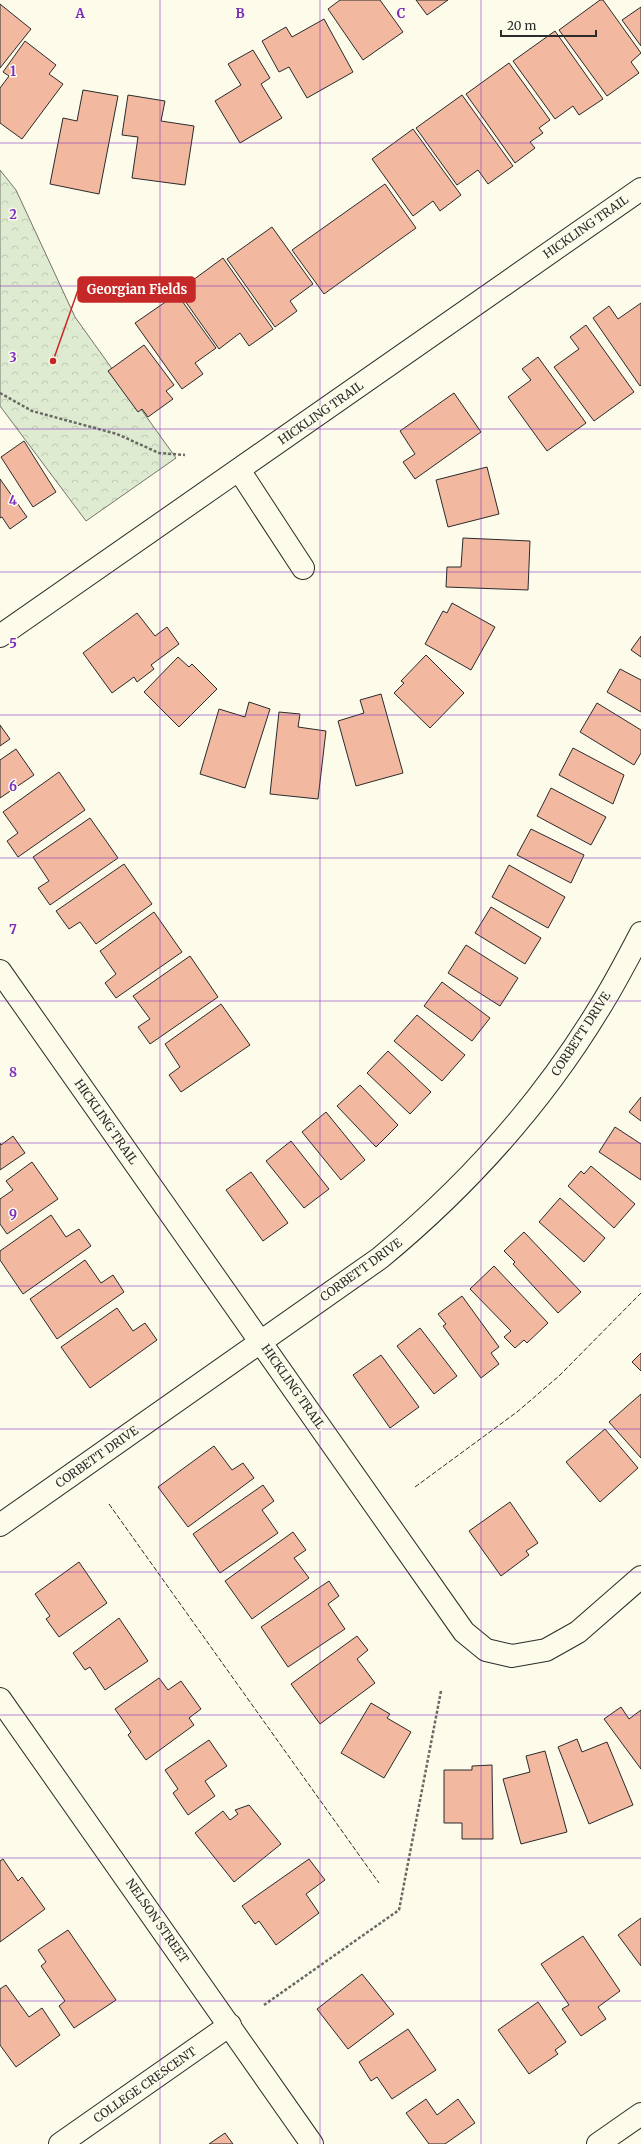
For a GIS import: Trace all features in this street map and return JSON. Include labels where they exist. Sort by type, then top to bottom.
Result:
[{"type":"street","name":"HICKLING TRAIL","points":[[0,636],[641,189]]},
{"type":"street","points":[[239,470],[303,568]]},
{"type":"street","name":"CORBETT DRIVE","points":[[0,1525],[380,1258],[420,1225],[484,1161],[549,1083],[574,1048],[600,1007],[641,933]]},
{"type":"street","name":"HICKLING TRAIL","points":[[0,971],[464,1632],[486,1650],[512,1656],[546,1650],[578,1632],[641,1578]]},
{"type":"street","name":"NELSON STREET","points":[[0,1699],[312,2144]]},
{"type":"street","name":"COLLEGE CRESCENT","points":[[60,2144],[230,2025]]},
{"type":"street","points":[[598,2144],[641,2114]]},
{"type":"path","points":[[0,392],[32,411],[117,434],[159,453],[185,455]]},
{"type":"path","points":[[264,2005],[399,1910],[441,1691]]},
{"type":"green space","points":[[0,170],[16,190],[75,317],[176,458],[86,521],[0,406]]},
{"type":"building","points":[[340,0],[380,0],[403,32],[363,60],[328,9]]},
{"type":"building","points":[[416,0],[448,0],[427,15]]},
{"type":"building","points":[[600,0],[603,0],[641,53],[631,62],[639,73],[607,96],[559,30]]},
{"type":"building","points":[[0,4],[31,29],[0,68]]},
{"type":"building","points":[[641,7],[641,46],[622,20]]},
{"type":"building","points":[[324,19],[353,72],[307,98],[289,67],[279,72],[262,41],[286,27],[292,37]]},
{"type":"building","points":[[555,31],[603,99],[579,115],[573,106],[555,119],[513,61]]},
{"type":"building","points":[[25,41],[56,65],[49,74],[63,84],[22,139],[0,123],[0,88],[9,76],[3,72]]},
{"type":"building","points":[[253,50],[270,78],[261,84],[282,118],[240,143],[215,101],[241,85],[228,64]]},
{"type":"building","points":[[509,63],[550,120],[539,128],[543,133],[530,142],[535,148],[515,163],[466,94]]},
{"type":"building","points":[[83,90],[118,96],[99,194],[50,184],[63,118],[77,121]]},
{"type":"building","points":[[128,95],[165,101],[161,121],[194,126],[185,185],[132,178],[138,137],[122,135]]},
{"type":"building","points":[[462,95],[513,166],[488,184],[478,170],[457,185],[416,128]]},
{"type":"building","points":[[413,129],[461,195],[440,211],[433,201],[413,216],[372,159]]},
{"type":"building","points":[[385,184],[416,228],[324,294],[292,250]]},
{"type":"building","points":[[272,227],[313,284],[290,301],[297,311],[275,327],[227,259]]},
{"type":"building","points":[[223,258],[273,329],[249,346],[240,333],[219,349],[178,291]]},
{"type":"building","points":[[177,294],[216,348],[195,363],[203,374],[182,389],[135,323]]},
{"type":"building","points":[[641,303],[640,386],[593,318],[609,306],[618,319]]},
{"type":"building","points":[[586,325],[634,392],[594,421],[554,367],[579,349],[570,337]]},
{"type":"building","points":[[144,345],[174,385],[166,391],[173,399],[148,417],[142,409],[138,412],[108,371]]},
{"type":"building","points":[[538,357],[586,423],[547,451],[508,397],[531,380],[522,369]]},
{"type":"building","points":[[454,393],[481,432],[415,479],[403,462],[415,454],[400,431]]},
{"type":"building","points":[[24,441],[56,492],[33,507],[1,457]]},
{"type":"building","points":[[487,467],[499,514],[448,527],[436,480]]},
{"type":"building","points":[[0,479],[27,517],[10,529],[2,517],[0,518]]},
{"type":"building","points":[[463,538],[530,541],[528,590],[446,587],[447,567],[461,567]]},
{"type":"building","points":[[452,603],[495,627],[471,670],[425,644],[443,611],[447,613]]},
{"type":"building","points":[[137,613],[155,636],[167,627],[179,644],[151,665],[154,669],[137,682],[134,677],[112,693],[83,653]]},
{"type":"building","points":[[641,636],[641,657],[631,650]]},
{"type":"building","points":[[426,655],[464,693],[430,728],[394,693],[404,683],[401,681]]},
{"type":"building","points":[[178,657],[189,667],[192,664],[217,689],[179,727],[144,692]]},
{"type":"building","points":[[620,669],[641,680],[641,712],[607,692]]},
{"type":"building","points":[[381,694],[403,773],[356,786],[338,721],[364,713],[360,700]]},
{"type":"building","points":[[249,702],[270,709],[245,788],[200,774],[219,709],[245,717]]},
{"type":"building","points":[[597,703],[641,730],[641,753],[634,765],[580,732]]},
{"type":"building","points":[[279,712],[300,714],[298,727],[326,731],[318,799],[270,794]]},
{"type":"building","points":[[0,725],[10,739],[0,746]]},
{"type":"building","points":[[573,748],[624,775],[613,804],[559,775]]},
{"type":"building","points":[[16,749],[34,775],[0,798],[0,760]]},
{"type":"building","points":[[59,772],[85,810],[18,857],[7,841],[18,833],[3,812]]},
{"type":"building","points":[[551,788],[606,817],[591,845],[537,816]]},
{"type":"building","points":[[90,818],[118,858],[50,905],[38,888],[49,881],[33,857]]},
{"type":"building","points":[[531,829],[584,855],[571,883],[517,855]]},
{"type":"building","points":[[124,864],[152,904],[96,944],[80,922],[69,929],[56,911]]},
{"type":"building","points":[[509,865],[565,897],[548,928],[492,897]]},
{"type":"building","points":[[491,907],[541,938],[525,964],[475,933]]},
{"type":"building","points":[[154,912],[182,952],[116,998],[105,983],[116,974],[100,951]]},
{"type":"building","points":[[466,945],[518,978],[500,1006],[448,973]]},
{"type":"building","points":[[190,956],[218,997],[150,1044],[138,1027],[150,1019],[133,996]]},
{"type":"building","points":[[442,982],[490,1018],[472,1041],[424,1006]]},
{"type":"building","points":[[221,1004],[250,1045],[181,1092],[169,1075],[180,1067],[165,1044]]},
{"type":"building","points":[[417,1015],[465,1055],[442,1081],[394,1041]]},
{"type":"building","points":[[388,1051],[431,1092],[410,1114],[367,1073]]},
{"type":"building","points":[[360,1085],[398,1125],[376,1147],[337,1106]]},
{"type":"building","points":[[641,1097],[641,1121],[629,1112]]},
{"type":"building","points":[[326,1112],[365,1160],[341,1180],[302,1132]]},
{"type":"building","points":[[615,1127],[641,1144],[641,1180],[599,1152]]},
{"type":"building","points":[[13,1136],[25,1153],[0,1170],[0,1143],[1,1145]]},
{"type":"building","points":[[291,1141],[329,1189],[304,1208],[266,1161]]},
{"type":"building","points":[[32,1162],[58,1199],[7,1234],[0,1224],[0,1199],[13,1190],[6,1181]]},
{"type":"building","points":[[591,1166],[635,1204],[614,1228],[568,1186],[581,1171],[584,1174]]},
{"type":"building","points":[[251,1172],[288,1223],[263,1241],[226,1190]]},
{"type":"building","points":[[560,1198],[605,1238],[584,1262],[539,1222]]},
{"type":"building","points":[[51,1215],[66,1237],[79,1229],[91,1246],[23,1294],[0,1260],[0,1251]]},
{"type":"building","points":[[524,1232],[581,1292],[558,1313],[513,1264],[515,1262],[504,1251]]},
{"type":"building","points":[[85,1260],[101,1283],[113,1275],[124,1292],[57,1339],[30,1299]]},
{"type":"building","points":[[494,1266],[548,1323],[527,1343],[524,1340],[515,1348],[504,1337],[511,1331],[470,1289]]},
{"type":"building","points":[[462,1296],[499,1347],[491,1353],[499,1364],[481,1378],[443,1326],[446,1324],[438,1314]]},
{"type":"building","points":[[117,1308],[133,1331],[145,1323],[157,1340],[90,1388],[61,1347]]},
{"type":"building","points":[[420,1328],[457,1376],[434,1394],[397,1346]]},
{"type":"building","points":[[641,1353],[641,1371],[632,1362]]},
{"type":"building","points":[[381,1355],[419,1407],[390,1428],[353,1375]]},
{"type":"building","points":[[641,1394],[641,1458],[609,1422]]},
{"type":"building","points":[[605,1429],[638,1468],[600,1502],[566,1462]]},
{"type":"building","points":[[214,1446],[232,1470],[243,1463],[254,1478],[188,1527],[158,1487]]},
{"type":"building","points":[[263,1485],[274,1501],[262,1510],[278,1533],[220,1573],[193,1534]]},
{"type":"building","points":[[510,1502],[538,1543],[526,1551],[529,1555],[501,1576],[469,1531]]},
{"type":"building","points":[[293,1532],[306,1550],[294,1558],[309,1578],[252,1619],[225,1581]]},
{"type":"building","points":[[79,1562],[107,1603],[59,1637],[46,1619],[50,1616],[35,1594]]},
{"type":"building","points":[[329,1581],[339,1596],[328,1604],[345,1629],[288,1667],[261,1627]]},
{"type":"building","points":[[119,1618],[148,1661],[105,1690],[90,1667],[85,1670],[73,1653]]},
{"type":"building","points":[[357,1636],[368,1650],[357,1659],[375,1683],[320,1724],[291,1684]]},
{"type":"building","points":[[159,1678],[168,1690],[181,1681],[201,1709],[189,1718],[194,1725],[146,1760],[128,1735],[131,1732],[115,1709]]},
{"type":"building","points":[[371,1703],[390,1714],[387,1718],[411,1732],[384,1778],[341,1753]]},
{"type":"building","points":[[621,1707],[629,1719],[641,1710],[641,1769],[604,1719]]},
{"type":"building","points":[[577,1739],[582,1752],[607,1742],[633,1805],[589,1824],[558,1747]]},
{"type":"building","points":[[209,1740],[227,1766],[205,1781],[215,1796],[188,1815],[173,1793],[178,1789],[165,1770]]},
{"type":"building","points":[[545,1751],[567,1832],[521,1844],[503,1779],[530,1772],[526,1756]]},
{"type":"building","points":[[492,1765],[493,1839],[462,1839],[462,1823],[444,1823],[444,1770],[472,1770],[472,1766]]},
{"type":"building","points":[[249,1805],[281,1844],[234,1882],[195,1833],[223,1811],[230,1820],[238,1814],[235,1810]]},
{"type":"building","points":[[3,1859],[18,1881],[22,1877],[45,1909],[0,1942],[0,1861]]},
{"type":"building","points":[[309,1859],[325,1880],[306,1894],[319,1913],[276,1945],[259,1921],[255,1924],[242,1906]]},
{"type":"building","points":[[641,1918],[641,1966],[618,1935]]},
{"type":"building","points":[[68,1930],[116,2000],[74,2028],[59,2006],[65,2001],[41,1966],[46,1962],[38,1950]]},
{"type":"building","points":[[583,1936],[620,1991],[598,2007],[606,2019],[581,2036],[562,2009],[569,2005],[541,1964]]},
{"type":"building","points":[[362,1974],[394,2014],[348,2049],[317,2009]]},
{"type":"building","points":[[6,1985],[29,2017],[42,2008],[60,2035],[16,2067],[0,2045],[0,1989]]},
{"type":"building","points":[[538,2002],[566,2042],[555,2050],[558,2054],[529,2074],[498,2030]]},
{"type":"building","points":[[408,2029],[436,2070],[392,2099],[377,2077],[371,2081],[359,2062]]},
{"type":"building","points":[[426,2099],[437,2115],[458,2099],[475,2123],[445,2144],[429,2144],[406,2113]]},
{"type":"building","points":[[225,2133],[233,2144],[209,2144]]},
{"type":"fence","points":[[415,1487],[517,1412],[559,1376],[641,1293]]},
{"type":"fence","points":[[109,1504],[379,1883]]},
{"type":"place","name":"Georgian Fields","points":[[53,361]]}]
